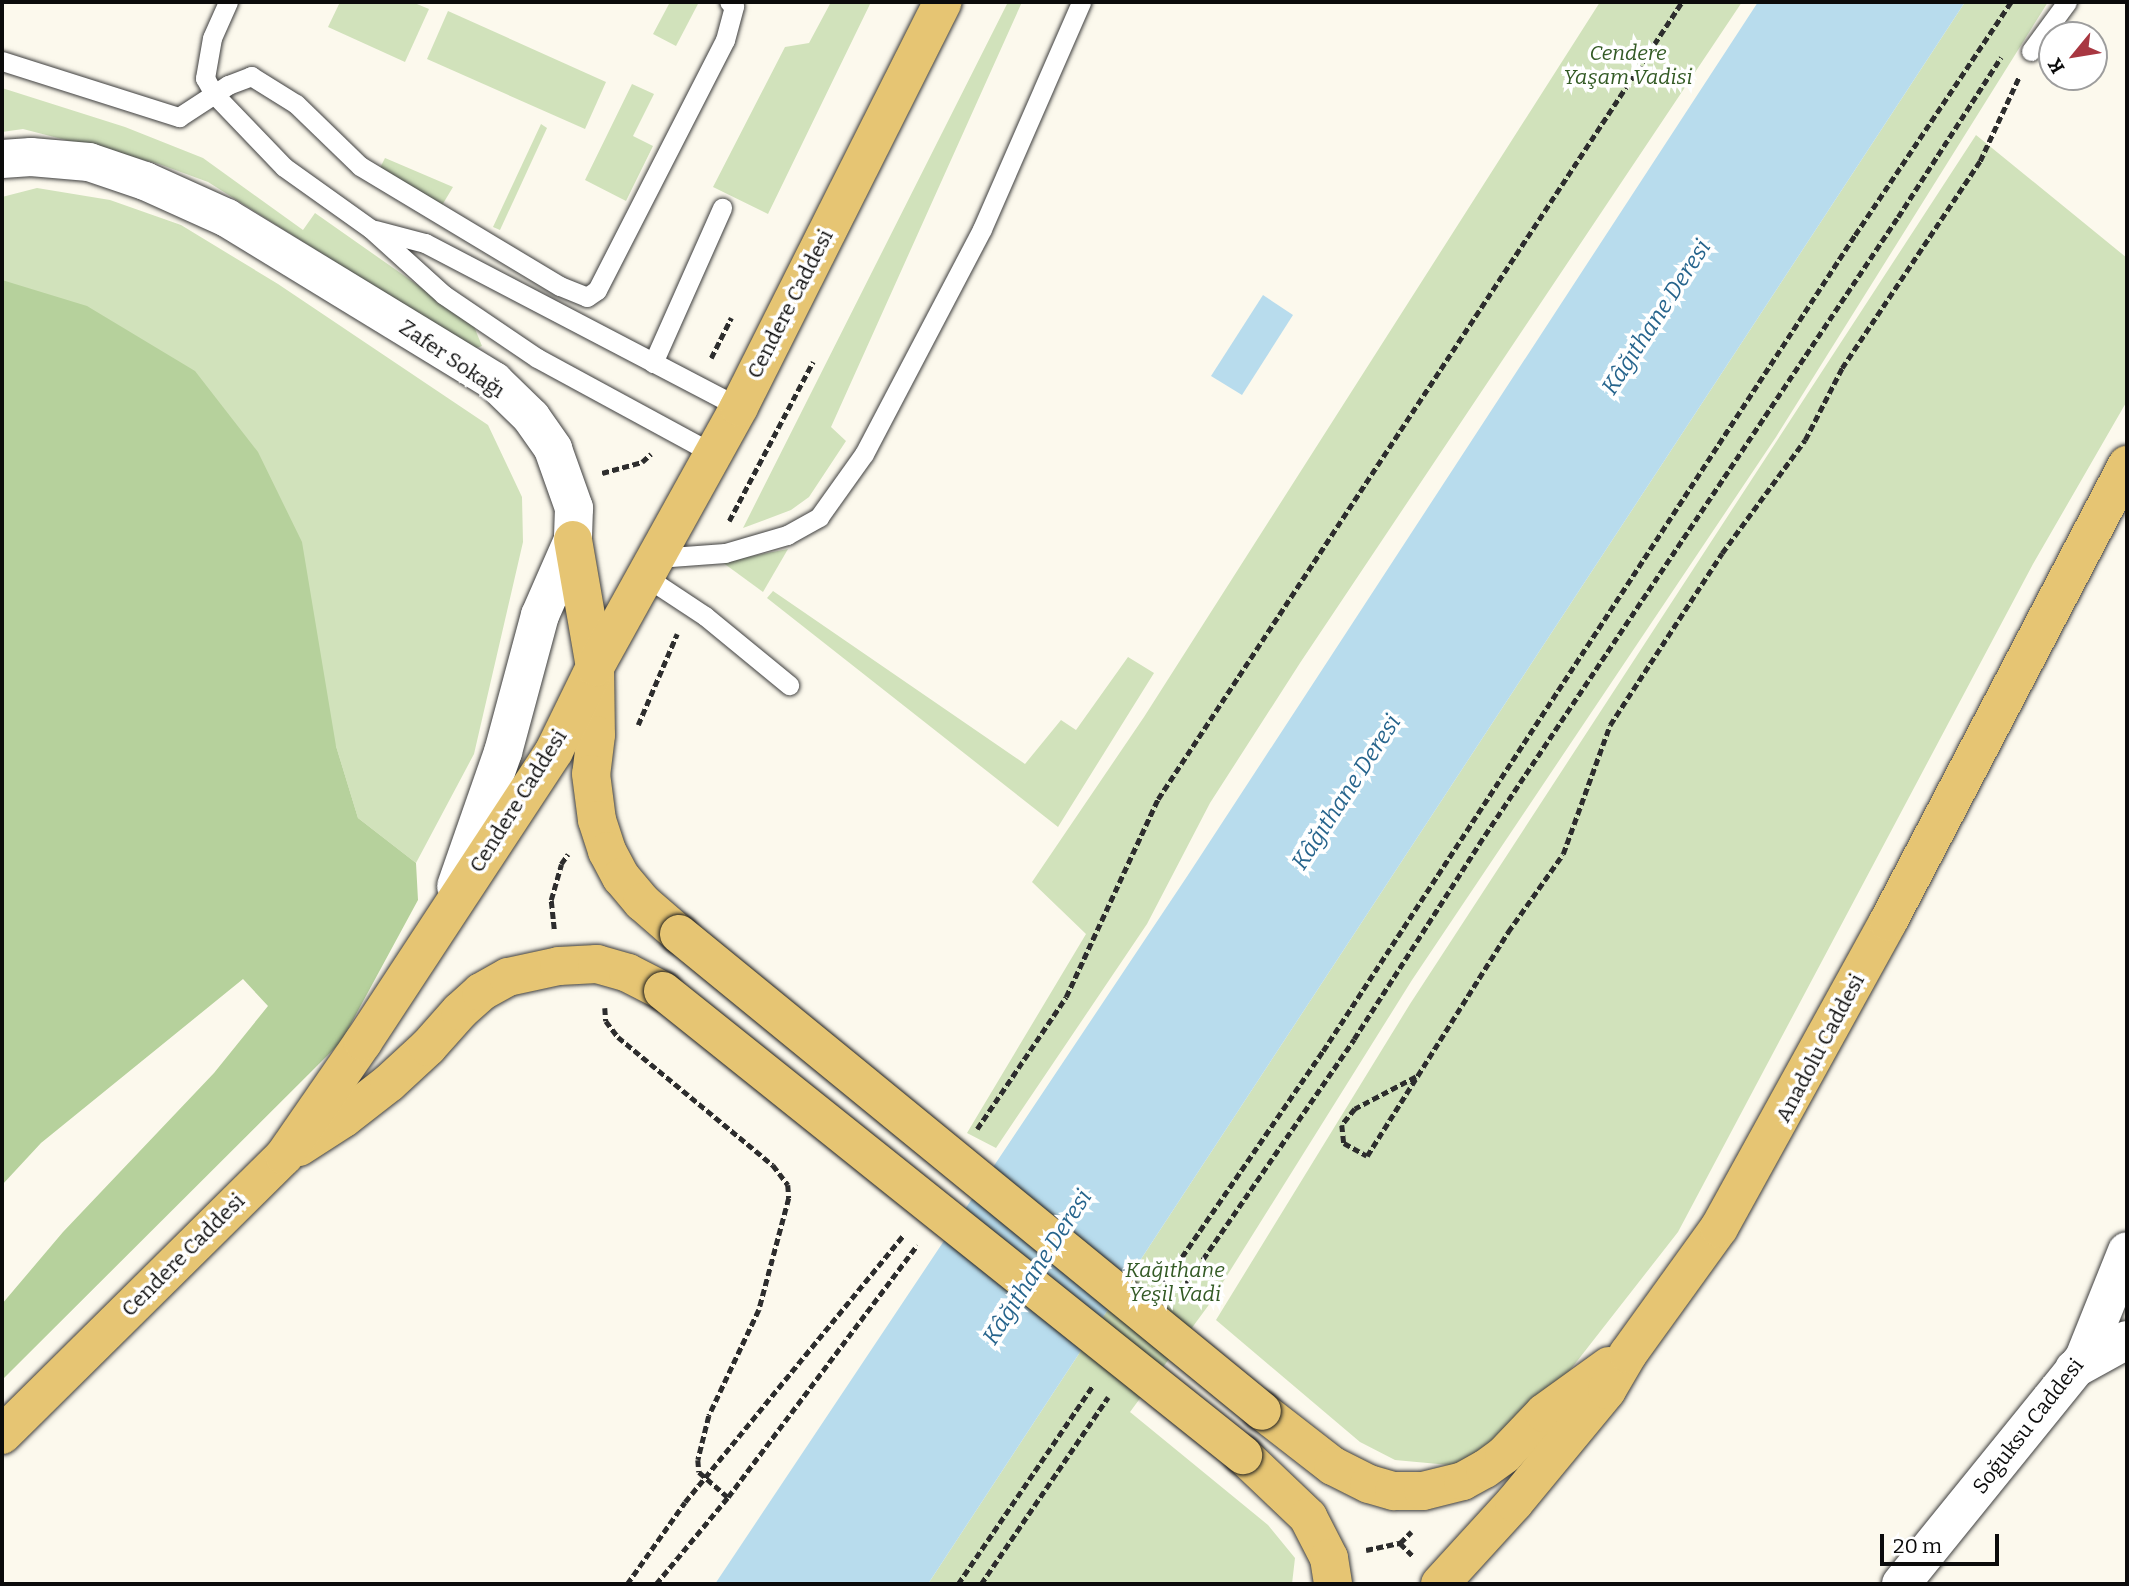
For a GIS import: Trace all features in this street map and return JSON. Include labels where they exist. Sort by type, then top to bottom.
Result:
[{"type":"main road","name":"Cendere Caddesi","points":[[2,1435],[284,1156],[554,751],[595,667],[714,454],[943,2]]},
{"type":"main road","name":"Anadolu Caddesi","points":[[1440,1584],[1514,1503],[1607,1390],[1628,1354],[1719,1228],[1761,1156],[2127,465]]},
{"type":"main road","points":[[573,540],[595,667],[596,735],[591,774],[597,820],[607,850],[621,877],[642,902],[679,934],[1262,1411],[1333,1466],[1369,1484],[1394,1490],[1423,1491],[1463,1481],[1504,1455],[1544,1413],[1628,1354]]},
{"type":"main road","points":[[284,1156],[344,1118],[389,1083],[481,992],[508,976],[559,966],[597,964],[628,973],[663,990],[1243,1455],[1308,1517],[1329,1558],[1333,1584]]},
{"type":"street","name":"Zafer Sokağı","points":[[2,159],[89,162],[145,181],[204,207],[305,264],[494,381],[531,417],[552,449],[574,508],[573,540],[540,615],[489,796],[446,915]]},
{"type":"street","name":"Soğuksu Caddesi","points":[[1901,1584],[2084,1358],[2127,1251]]},
{"type":"street","points":[[2074,1369],[2127,1340]]},
{"type":"lane","points":[[228,2],[212,38],[205,78],[214,94],[284,167],[371,229],[444,295],[537,358],[714,454]]},
{"type":"lane","points":[[2,61],[179,117],[214,94],[251,76],[296,104],[360,166],[549,280],[587,297],[597,290],[725,40],[734,6],[729,2]]},
{"type":"lane","points":[[652,568],[725,553],[787,535],[819,517],[863,454],[982,229],[1082,2]]},
{"type":"lane","points":[[2031,51],[2067,2]]},
{"type":"lane","points":[[653,363],[722,208]]},
{"type":"lane","points":[[371,229],[425,243],[738,407]]},
{"type":"lane","points":[[652,568],[789,685]]},
{"type":"path","points":[[972,1135],[1066,997],[1158,799],[1682,2]]},
{"type":"path","points":[[1163,1284],[1323,1051],[1862,223],[2011,2]]},
{"type":"path","points":[[1171,1305],[1354,1040],[1486,832],[1890,228],[2006,48]]},
{"type":"path","points":[[1416,1077],[1355,1109],[1342,1125],[1344,1143],[1367,1156],[1508,933],[1563,854],[1610,725],[1722,554],[1805,440],[1842,368],[1980,161],[2031,51]]},
{"type":"path","points":[[596,475],[642,462],[659,448]]},
{"type":"path","points":[[597,820],[576,841],[561,864],[551,900],[559,966],[564,982],[598,1000],[605,1007],[606,1021],[618,1037],[773,1165],[788,1185],[789,1198],[759,1310],[709,1416],[698,1460],[699,1472],[728,1497]]},
{"type":"path","points":[[627,1584],[705,1478],[910,1227]]},
{"type":"path","points":[[656,1584],[728,1497],[920,1241]]},
{"type":"path","points":[[958,1584],[1094,1383]]},
{"type":"path","points":[[981,1584],[1110,1394]]},
{"type":"green space","points":[[340,2],[412,2],[429,9],[405,62],[328,27]]},
{"type":"green space","points":[[670,2],[699,2],[676,46],[653,34]]},
{"type":"green space","points":[[831,2],[871,2],[768,214],[713,187],[785,47],[809,43]]},
{"type":"green space","points":[[1008,2],[1022,2],[831,427],[846,441],[809,497],[791,510],[743,528]]},
{"type":"green space","name":"Cendere Yaşam Vadisi","points":[[1600,2],[1742,2],[1300,663],[1210,803],[1147,924],[996,1148],[967,1133],[1086,934],[1032,882],[1144,717]]},
{"type":"green space","name":"Kağıthane Yeşil Vadi","points":[[1965,2],[2048,2],[1776,437],[1412,980],[1208,1306],[1130,1412],[1268,1525],[1295,1558],[1292,1584],[928,1584]]},
{"type":"green space","points":[[448,11],[606,82],[585,129],[427,59]]},
{"type":"green space","points":[[632,84],[654,94],[633,136],[653,146],[626,201],[585,180]]},
{"type":"green space","points":[[2,88],[125,127],[203,158],[303,230],[315,213],[473,324],[482,346],[474,349],[208,182],[159,164],[23,129],[2,132]]},
{"type":"green space","points":[[541,124],[547,128],[500,230],[493,227]]},
{"type":"green space","points":[[1976,135],[2127,258],[2127,401],[2033,564],[1678,1232],[1567,1374],[1489,1452],[1460,1466],[1395,1460],[1360,1442],[1216,1320],[1410,1004]]},
{"type":"green space","points":[[385,158],[453,187],[441,207],[380,168]]},
{"type":"green space","points":[[37,188],[110,200],[181,225],[278,284],[488,425],[522,497],[523,542],[474,754],[416,863],[358,818],[336,746],[2,280],[2,197]]},
{"type":"green space","points":[[2,280],[87,306],[195,371],[258,452],[302,542],[336,746],[358,818],[416,863],[418,900],[341,1042],[2,1380],[2,1304],[63,1232],[214,1073],[268,1006],[243,979],[41,1143],[2,1185]]},
{"type":"green space","points":[[788,549],[763,592],[722,562]]},
{"type":"green space","points":[[773,591],[1025,764],[1061,720],[1076,730],[1128,657],[1154,673],[1058,827],[767,598]]},
{"type":"water","name":"Kâğıthane Deresi","points":[[1758,2],[1965,2],[928,1584],[715,1584],[1188,875]]},
{"type":"water","points":[[1263,295],[1293,315],[1242,395],[1211,376]]}]
